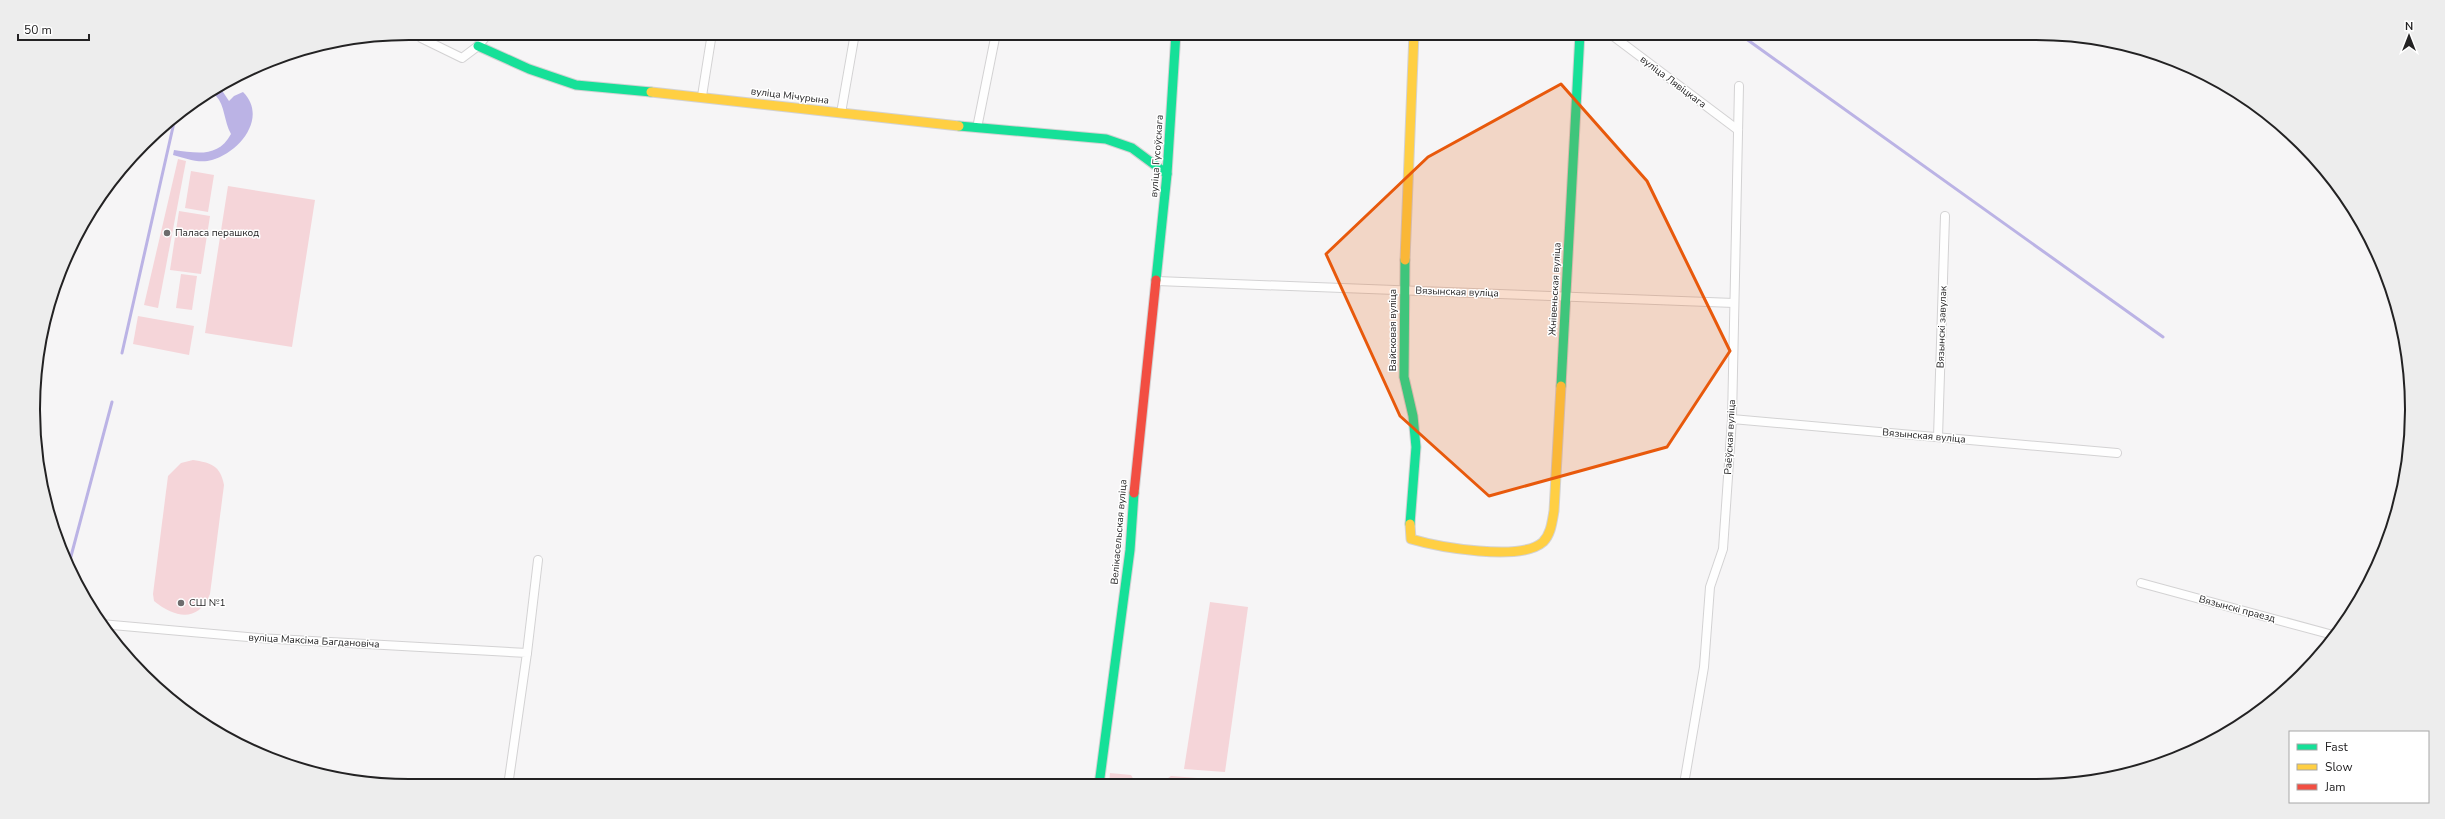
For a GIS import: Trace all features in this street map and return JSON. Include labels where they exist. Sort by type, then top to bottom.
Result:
[{"type":"street","points":[[425,40],[462,58],[478,46],[483,40]]},
{"type":"street","points":[[702,96],[711,40]]},
{"type":"street","points":[[841,113],[853,40]]},
{"type":"street","points":[[977,128],[995,40]]},
{"type":"street","name":"вуліца Гусоўскага","points":[[1157,281],[1167,174],[1176,40]]},
{"type":"street","name":"Вайсковая вуліца","points":[[1414,40],[1404,290],[1404,377],[1413,416],[1416,447],[1409,516],[1411,539],[1428,545],[1508,552],[1532,550],[1543,543]]},
{"type":"street","name":"Жнівеньская вуліца","points":[[1543,543],[1550,530],[1554,511],[1580,40]]},
{"type":"street","name":"вуліца Лявіцкага","points":[[1618,40],[1738,130]]},
{"type":"street","name":"вуліца Мічурына","points":[[478,46],[530,69],[576,85],[702,96],[977,128],[1106,139],[1132,148],[1167,174]]},
{"type":"street","name":"Раёўская вуліца","points":[[1685,779],[1704,667],[1710,587],[1723,548],[1732,419],[1739,86]]},
{"type":"street","name":"Вязынскі завулак","points":[[1938,437],[1945,216]]},
{"type":"street","name":"Вязынская вуліца","points":[[1157,281],[1734,303]]},
{"type":"street","name":"Велікасельская вуліца","points":[[1100,779],[1130,550],[1134,488],[1157,281]]},
{"type":"street","name":"Вязынская вуліца","points":[[1732,419],[2116,453]]},
{"type":"street","points":[[509,779],[527,653],[538,560]]},
{"type":"street","name":"Вязынскі праезд","points":[[2142,583],[2328,635]]},
{"type":"street","name":"вуліца Максіма Багдановіча","points":[[109,625],[258,638],[527,653]]},
{"type":"highlighted area","points":[[1561,84],[1647,181],[1730,351],[1667,447],[1489,496],[1400,416],[1326,254],[1428,157]]},
{"type":"shaded area","points":[[223,91],[229,101],[234,96],[243,92],[250,102],[253,112],[252,122],[241,142],[222,156],[207,161],[192,160],[173,155],[174,150],[199,153],[206,152],[220,147],[226,142],[231,134],[223,109],[216,96],[214,96]]},
{"type":"shaded area","name":"Паласа перашкод","points":[[178,159],[186,161],[158,308],[144,305]]},
{"type":"shaded area","points":[[191,171],[214,175],[208,212],[185,208]]},
{"type":"shaded area","points":[[228,186],[315,200],[292,347],[205,333]]},
{"type":"shaded area","points":[[179,211],[210,216],[201,274],[170,270]]},
{"type":"shaded area","points":[[181,274],[197,276],[192,310],[176,308]]},
{"type":"shaded area","points":[[138,316],[194,326],[189,355],[133,344]]},
{"type":"shaded area","points":[[193,460],[205,462],[214,466],[220,473],[224,485],[210,594],[199,610],[185,615],[178,614],[162,607],[154,601],[153,594],[168,476],[181,463]]},
{"type":"shaded area","points":[[1210,602],[1248,607],[1225,772],[1184,769]]},
{"type":"shaded area","points":[[1110,773],[1131,775],[1133,779],[1109,779]]},
{"type":"shaded area","points":[[1171,776],[1211,779],[1167,779]]},
{"type":"waterway","points":[[1748,40],[2163,337]]},
{"type":"waterway","points":[[122,353],[173,126]]},
{"type":"waterway","points":[[71,557],[112,402]]},
{"type":"traffic: fast","points":[[1156,280],[1167,174],[1176,40]]},
{"type":"traffic: fast","points":[[1561,386],[1580,40]]},
{"type":"traffic: fast","points":[[478,46],[529,69],[576,85],[651,92]]},
{"type":"traffic: fast","points":[[959,126],[1106,139],[1132,148],[1167,174]]},
{"type":"traffic: fast","points":[[1405,260],[1404,377],[1413,416],[1416,447],[1410,524]]},
{"type":"traffic: fast","points":[[1100,779],[1130,550],[1134,493]]},
{"type":"traffic: slow","points":[[1405,260],[1414,40]]},
{"type":"traffic: slow","points":[[651,92],[959,126]]},
{"type":"traffic: slow","points":[[1410,524],[1411,539],[1459,549],[1499,552],[1517,551],[1532,548],[1543,542],[1546,539],[1552,524],[1554,511],[1561,386]]},
{"type":"traffic: jam","points":[[1134,493],[1156,280]]},
{"type":"place","name":"Паласа перашкод","points":[[167,233]]},
{"type":"place","name":"СШ №1","points":[[181,603]]}]
